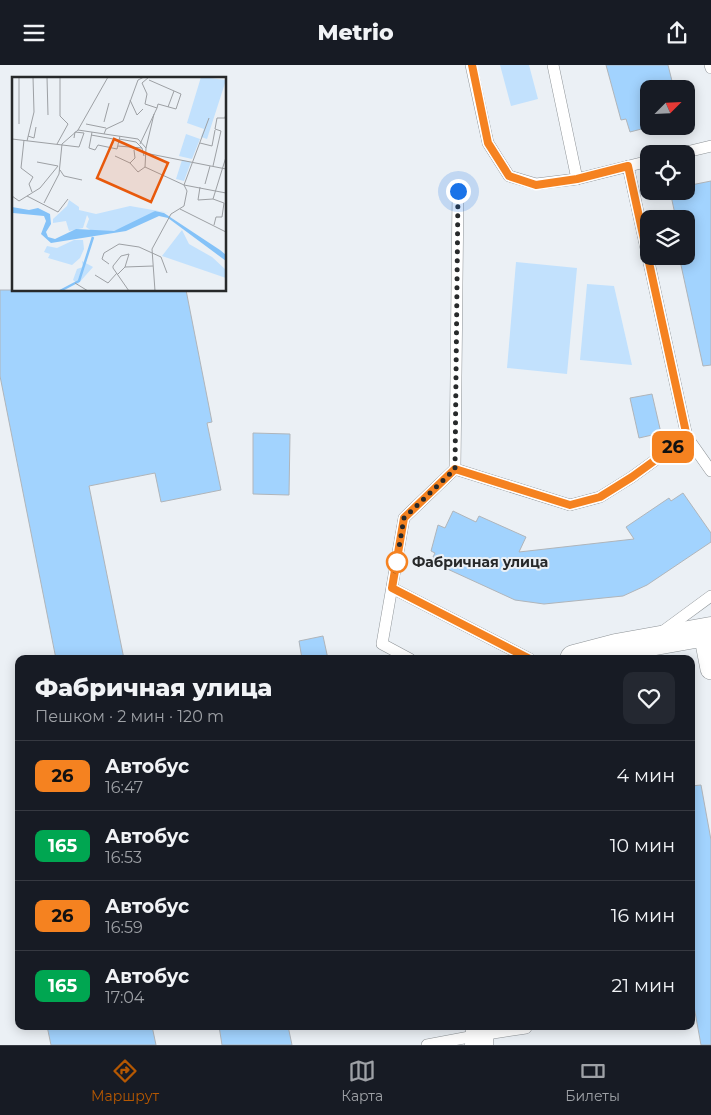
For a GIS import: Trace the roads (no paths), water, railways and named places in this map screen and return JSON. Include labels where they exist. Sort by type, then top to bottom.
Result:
[{"type":"street","points":[[606,655],[649,642],[708,632],[711,669]]},
{"type":"lane","points":[[472,65],[488,143],[509,176],[536,185],[577,179],[640,163]]},
{"type":"lane","points":[[553,65],[577,179]]},
{"type":"lane","points":[[695,149],[711,145]]},
{"type":"lane","points":[[628,166],[687,437],[711,471]]},
{"type":"lane","points":[[403,655],[382,644],[404,518],[455,469],[458,191]]},
{"type":"lane","points":[[455,469],[570,505],[600,497],[632,477],[687,437]]},
{"type":"lane","points":[[392,588],[522,655]]},
{"type":"lane","points":[[649,642],[711,596]]},
{"type":"lane","points":[[427,1045],[513,1030]]},
{"type":"place","name":"Фабричная улица","points":[[397,562]]}]
